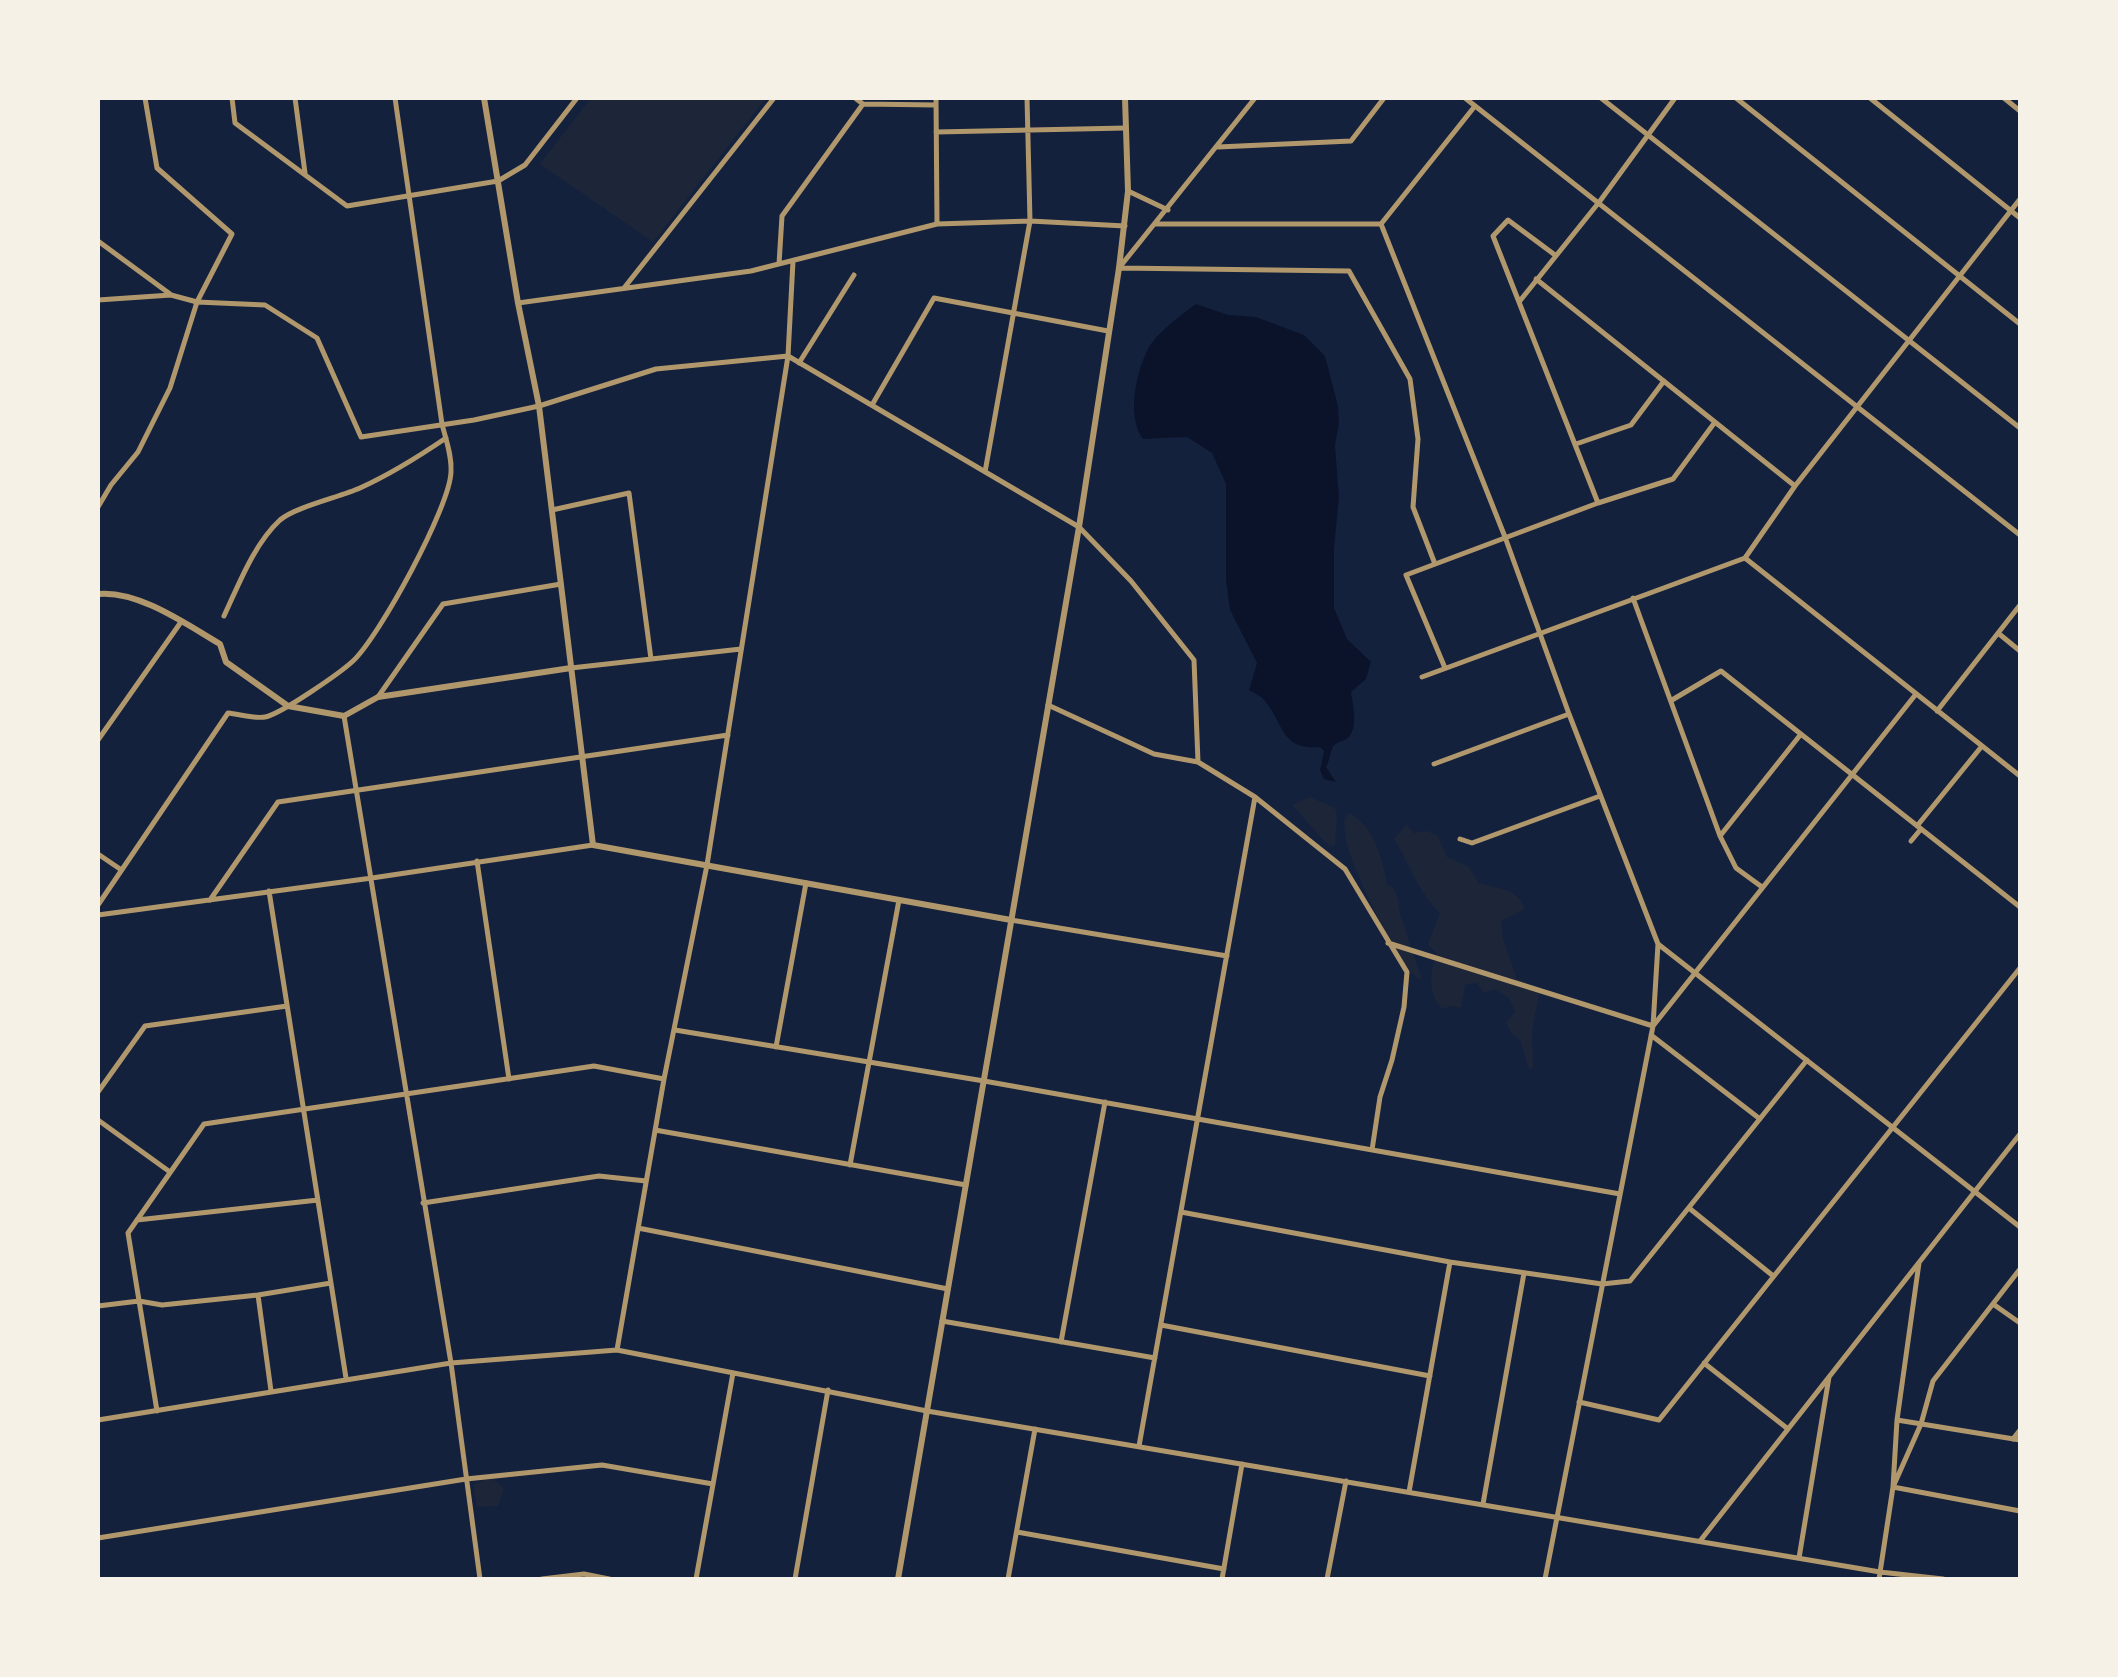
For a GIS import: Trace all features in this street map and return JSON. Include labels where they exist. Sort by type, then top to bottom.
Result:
[{"type":"street","points":[[98,507],[111,485],[138,452],[170,388],[197,302],[232,234],[157,168],[145,98]]},
{"type":"street","points":[[232,98],[235,123],[347,206],[498,181],[525,165],[577,98]]},
{"type":"street","points":[[295,98],[306,174]]},
{"type":"street","points":[[98,905],[228,713],[265,717],[288,706],[354,661],[396,601],[439,510],[451,475],[395,98]]},
{"type":"street","points":[[484,98],[518,303],[539,406],[593,845]]},
{"type":"street","points":[[624,288],[774,98]]},
{"type":"street","points":[[855,98],[863,104],[936,102],[937,224]]},
{"type":"street","points":[[985,472],[1030,221],[1027,98]]},
{"type":"street","points":[[898,1579],[1079,527],[1119,268],[1128,191],[1125,98]]},
{"type":"street","points":[[1119,268],[1255,98]]},
{"type":"street","points":[[1217,147],[1351,141],[1384,98]]},
{"type":"street","points":[[1465,98],[1600,201],[2020,535]]},
{"type":"street","points":[[1601,98],[2020,428]]},
{"type":"street","points":[[1518,302],[1600,201],[1675,98]]},
{"type":"street","points":[[1736,98],[2020,324]]},
{"type":"street","points":[[1870,98],[2020,218]]},
{"type":"street","points":[[2004,98],[2020,111]]},
{"type":"street","points":[[779,264],[782,216],[863,104]]},
{"type":"street","points":[[1381,224],[1475,106]]},
{"type":"street","points":[[936,132],[1126,128]]},
{"type":"street","points":[[1128,191],[1168,210]]},
{"type":"street","points":[[1422,677],[1745,558],[1795,486],[2020,199]]},
{"type":"street","points":[[1555,255],[1508,220],[1493,236],[1598,503]]},
{"type":"street","points":[[518,303],[751,271],[937,224],[1030,221],[1125,226]]},
{"type":"street","points":[[1156,224],[1381,224]]},
{"type":"street","points":[[1381,224],[1505,537],[1658,944],[1653,1026],[1545,1579]]},
{"type":"street","points":[[98,241],[171,295]]},
{"type":"street","points":[[617,1350],[664,1079],[707,865],[788,356],[793,261]]},
{"type":"street","points":[[1119,268],[1349,271],[1410,379],[1418,439],[1413,507],[1435,564]]},
{"type":"street","points":[[799,363],[854,275]]},
{"type":"street","points":[[1536,279],[1795,486]]},
{"type":"street","points":[[98,300],[171,295],[197,302],[265,305],[317,338],[361,437],[539,406],[656,369],[788,356],[1079,527],[1131,581],[1194,660],[1198,762]]},
{"type":"street","points":[[872,405],[934,298],[1108,331]]},
{"type":"street","points":[[1576,444],[1631,425],[1664,381]]},
{"type":"street","points":[[1445,668],[1406,575],[1598,503],[1673,479],[1715,422]]},
{"type":"street","points":[[224,616],[262,543],[284,516],[359,489],[407,464],[446,438]]},
{"type":"street","points":[[552,510],[629,493],[651,659]]},
{"type":"street","points":[[1745,558],[2020,776]]},
{"type":"street","points":[[378,697],[443,604],[561,584]]},
{"type":"street","points":[[98,594],[113,592],[136,599],[220,644],[226,662],[288,706],[344,716],[378,697],[571,668],[741,649]]},
{"type":"street","points":[[1633,598],[1720,836],[1736,868],[1762,887]]},
{"type":"street","points":[[1937,711],[2020,605]]},
{"type":"street","points":[[98,740],[181,622]]},
{"type":"street","points":[[1998,633],[2020,651]]},
{"type":"street","points":[[1672,700],[1721,671],[2020,907]]},
{"type":"street","points":[[1653,1026],[1916,694]]},
{"type":"street","points":[[1048,705],[1154,754],[1198,762],[1255,797],[1345,869],[1407,972],[1404,1007],[1380,1097],[1372,1150]]},
{"type":"street","points":[[1434,764],[1569,714]]},
{"type":"street","points":[[344,716],[451,1363],[480,1579]]},
{"type":"street","points":[[1720,836],[1801,734]]},
{"type":"street","points":[[210,900],[278,802],[728,735]]},
{"type":"street","points":[[1911,841],[1982,746]]},
{"type":"street","points":[[1460,839],[1472,843],[1600,796]]},
{"type":"street","points":[[1139,1446],[1255,797]]},
{"type":"street","points":[[98,915],[593,845],[1227,956]]},
{"type":"street","points":[[98,854],[121,869]]},
{"type":"street","points":[[477,861],[509,1079]]},
{"type":"street","points":[[776,1047],[806,883]]},
{"type":"street","points":[[269,891],[346,1378]]},
{"type":"street","points":[[850,1165],[899,900]]},
{"type":"street","points":[[1388,943],[1653,1026]]},
{"type":"street","points":[[1658,944],[2020,1227]]},
{"type":"street","points":[[1579,1402],[1659,1420],[2020,968]]},
{"type":"street","points":[[98,1092],[145,1026],[287,1006]]},
{"type":"street","points":[[675,1030],[984,1081],[1620,1194]]},
{"type":"street","points":[[1651,1035],[1760,1119]]},
{"type":"street","points":[[1181,1212],[1450,1262],[1602,1284],[1630,1281],[1807,1060]]},
{"type":"street","points":[[157,1411],[128,1233],[204,1124],[594,1066],[664,1079]]},
{"type":"street","points":[[1061,1342],[1105,1102]]},
{"type":"street","points":[[98,1120],[170,1172]]},
{"type":"street","points":[[655,1130],[966,1185]]},
{"type":"street","points":[[1700,1541],[2020,1134]]},
{"type":"street","points":[[423,1203],[599,1176],[646,1181]]},
{"type":"street","points":[[137,1220],[318,1200]]},
{"type":"street","points":[[1689,1208],[1772,1275]]},
{"type":"street","points":[[638,1228],[948,1289]]},
{"type":"street","points":[[1879,1579],[1893,1487],[1897,1420],[1919,1261]]},
{"type":"street","points":[[1409,1492],[1450,1262]]},
{"type":"street","points":[[1893,1487],[1921,1424],[1933,1381],[2020,1269]]},
{"type":"street","points":[[1483,1504],[1524,1273]]},
{"type":"street","points":[[98,1306],[139,1301],[162,1305],[258,1295],[331,1283]]},
{"type":"street","points":[[258,1295],[271,1391]]},
{"type":"street","points":[[1993,1304],[2020,1323]]},
{"type":"street","points":[[942,1321],[1155,1358]]},
{"type":"street","points":[[1161,1325],[1430,1376]]},
{"type":"street","points":[[98,1420],[451,1363],[617,1350],[927,1411],[1880,1572],[1943,1579]]},
{"type":"street","points":[[1704,1363],[1788,1429]]},
{"type":"street","points":[[696,1579],[733,1373]]},
{"type":"street","points":[[1799,1558],[1830,1375]]},
{"type":"street","points":[[795,1579],[828,1390]]},
{"type":"street","points":[[1897,1420],[2017,1440],[2020,1430]]},
{"type":"street","points":[[1008,1579],[1035,1429]]},
{"type":"street","points":[[1222,1579],[1242,1464]]},
{"type":"street","points":[[98,1538],[466,1479],[602,1465],[713,1484]]},
{"type":"street","points":[[1327,1579],[1346,1481]]},
{"type":"street","points":[[1893,1487],[2020,1511]]},
{"type":"street","points":[[1017,1532],[1224,1569]]},
{"type":"street","points":[[542,1579],[584,1574],[609,1579]]},
{"type":"shaded area","points":[[591,98],[766,98],[653,242],[540,164]]},
{"type":"shaded area","points":[[1196,304],[1228,315],[1256,317],[1304,335],[1325,356],[1338,406],[1339,424],[1335,445],[1339,498],[1334,548],[1334,608],[1347,639],[1371,662],[1366,679],[1351,692],[1354,716],[1351,733],[1333,746],[1326,767],[1336,782],[1324,779],[1320,770],[1324,751],[1320,747],[1298,745],[1290,740],[1265,701],[1249,690],[1257,663],[1230,610],[1226,580],[1226,484],[1212,453],[1187,437],[1143,439],[1138,429],[1135,393],[1144,357],[1158,335]]},
{"type":"shaded area","points":[[1310,797],[1335,808],[1335,845],[1329,846],[1292,805]]},
{"type":"shaded area","points":[[1349,813],[1364,825],[1376,844],[1387,884],[1393,888],[1398,899],[1422,980],[1413,973],[1390,941],[1359,876],[1346,839],[1344,820]]},
{"type":"shaded area","points":[[1406,825],[1414,833],[1427,831],[1438,836],[1447,857],[1469,867],[1478,883],[1517,896],[1525,909],[1501,921],[1503,939],[1517,979],[1540,989],[1532,1030],[1533,1068],[1529,1069],[1520,1040],[1506,1023],[1515,1012],[1509,998],[1494,989],[1484,993],[1477,983],[1465,985],[1461,1008],[1452,1006],[1442,1009],[1437,1003],[1431,982],[1437,953],[1428,944],[1440,913],[1420,887],[1394,839]]},
{"type":"shaded area","points":[[490,1477],[504,1488],[498,1506],[477,1507],[473,1485]]}]
